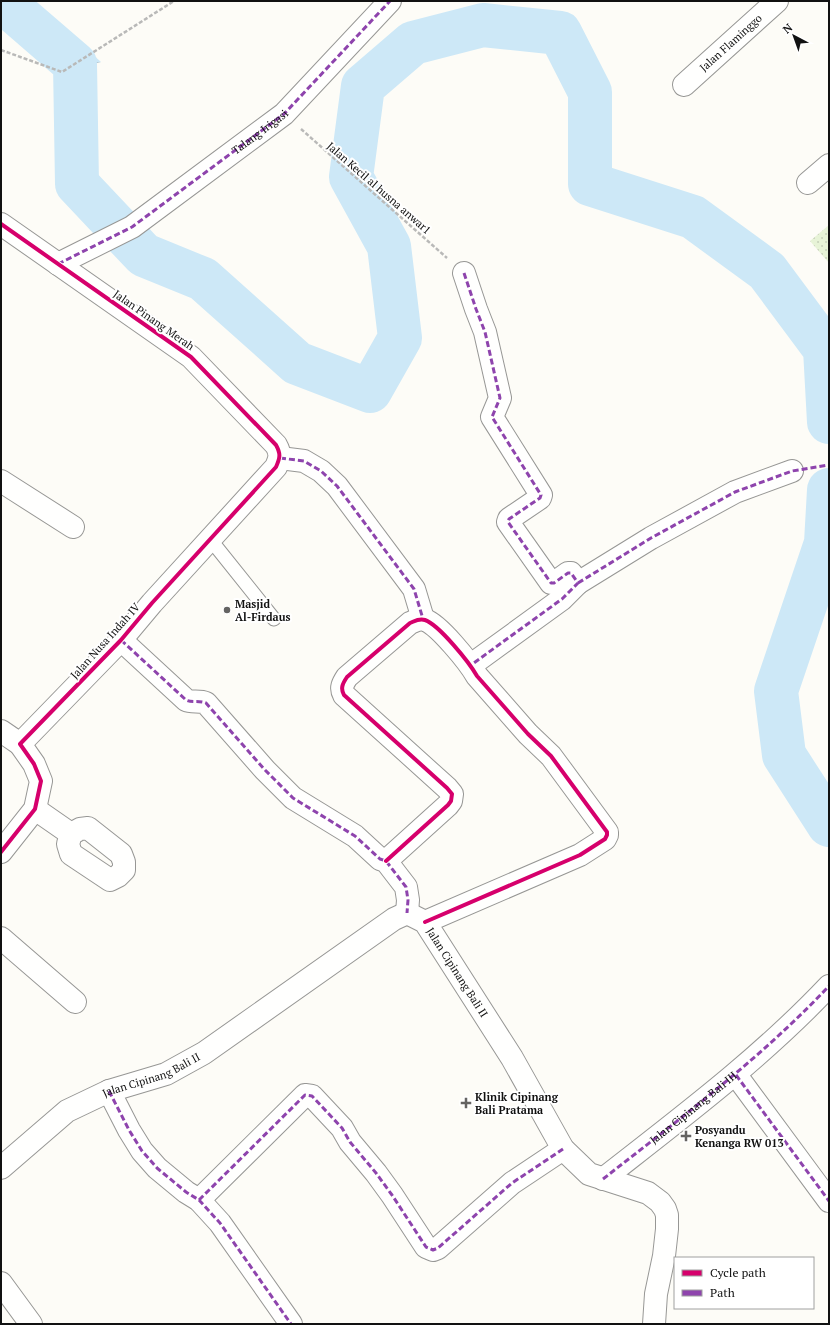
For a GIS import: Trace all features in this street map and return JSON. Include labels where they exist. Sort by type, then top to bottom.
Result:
[{"type":"street","name":"Talang Irigasi","points":[[58,264],[132,227],[284,114],[390,1]]},
{"type":"street","name":"Jalan Flaminggo","points":[[684,85],[777,1]]},
{"type":"street","points":[[808,183],[829,165]]},
{"type":"street","name":"Jalan Pinang Merah","points":[[1,224],[191,357],[276,446],[280,455]]},
{"type":"street","points":[[464,273],[485,332],[500,398],[492,418],[541,495],[540,498],[509,519],[508,522],[551,583],[554,583],[568,573],[571,574],[578,583]]},
{"type":"street","points":[[280,455],[304,461],[321,471],[337,486],[414,589],[423,619]]},
{"type":"street","name":"Jalan Nusa Indah IV","points":[[20,744],[121,640],[152,603],[276,467],[280,455]]},
{"type":"street","points":[[470,665],[562,599],[578,583],[651,538],[735,492],[792,471]]},
{"type":"street","points":[[1,481],[74,527]]},
{"type":"street","points":[[121,640],[186,700],[201,701],[206,703],[265,770],[293,798],[354,836],[380,859],[386,861],[406,887],[408,900],[416,918],[580,854],[605,839],[607,832],[551,756],[528,734],[435,626],[423,619],[410,623],[347,677],[342,685],[344,695],[452,794],[451,801],[448,805],[386,861]]},
{"type":"street","points":[[1,731],[20,744],[34,764],[41,781],[35,809],[1,852]]},
{"type":"street","points":[[35,809],[71,834]]},
{"type":"street","name":"Jalan Cipinang Bali II","points":[[1,1168],[67,1111],[109,1091],[166,1074],[204,1053],[394,920],[416,918],[512,1058],[563,1149],[588,1174],[648,1193],[665,1208],[667,1215],[667,1229],[664,1256],[656,1294],[654,1324]]},
{"type":"street","points":[[1,938],[75,1002]]},
{"type":"street","points":[[736,1075],[802,1014],[829,986]]},
{"type":"street","name":"Jalan Cipinang Bali III","points":[[603,1179],[736,1075],[829,1201]]},
{"type":"street","points":[[109,1091],[129,1130],[142,1151],[156,1168],[186,1192],[199,1200],[220,1223],[291,1324]]},
{"type":"street","points":[[199,1200],[305,1096],[312,1096],[342,1128],[350,1142],[392,1195],[426,1247],[433,1250],[438,1248],[512,1183],[563,1149]]},
{"type":"street","points":[[1,1283],[31,1324]]},
{"type":"lane","points":[[210,539],[274,619]]},
{"type":"path","points":[[1,50],[62,72],[174,1]]},
{"type":"green space","points":[[829,225],[829,263],[810,241]]},
{"type":"water","points":[[1,1],[32,1],[101,62],[62,72],[1,24]]},
{"type":"waterway","points":[[2,1],[75,64],[77,184],[144,255],[203,279],[297,363],[370,391],[400,338],[389,246],[351,177],[363,86],[413,43],[483,25],[560,33],[590,92],[590,184],[693,217],[767,271],[825,349],[829,422]]},
{"type":"waterway","points":[[829,490],[826,543],[776,691],[784,755],[829,825]]},
{"type":"marked path","points":[[58,264],[132,227],[284,114],[390,1]]},
{"type":"marked path","points":[[464,273],[485,332],[500,398],[492,417],[541,495],[540,498],[509,519],[508,522],[551,583],[554,583],[568,573],[571,573],[578,583],[562,599],[471,665]]},
{"type":"marked path","points":[[280,458],[304,461],[321,471],[337,486],[414,589],[423,619]]},
{"type":"marked path","points":[[578,583],[651,538],[735,492],[792,471],[829,465]]},
{"type":"marked path","points":[[121,640],[186,700],[206,703],[265,770],[293,798],[355,836],[380,859],[386,861],[406,887],[408,900],[407,913]]},
{"type":"marked path","points":[[603,1179],[720,1087],[776,1038],[829,986]]},
{"type":"marked path","points":[[736,1075],[829,1201]]},
{"type":"marked path","points":[[109,1091],[129,1130],[142,1151],[157,1168],[186,1192],[199,1200],[220,1223],[291,1324]]},
{"type":"marked path","points":[[199,1200],[305,1095],[312,1096],[342,1128],[350,1142],[392,1195],[426,1247],[433,1250],[438,1248],[512,1183],[563,1149]]},
{"type":"cycle path","points":[[1,224],[191,357],[276,445],[279,451],[276,467],[152,603],[121,640],[20,744],[34,764],[41,781],[35,809],[1,852]]},
{"type":"cycle path","points":[[386,861],[448,805],[451,801],[452,794],[344,695],[342,688],[347,677],[410,623],[423,619],[438,629],[461,653],[477,676],[528,734],[551,756],[607,832],[605,839],[580,855],[425,922]]},
{"type":"place","name":"Masjid Al-Firdaus","points":[[227,610]]},
{"type":"place","name":"Klinik Cipinang Bali Pratama","points":[[466,1103]]},
{"type":"place","name":"Posyandu Kenanga RW 013","points":[[686,1136]]}]
